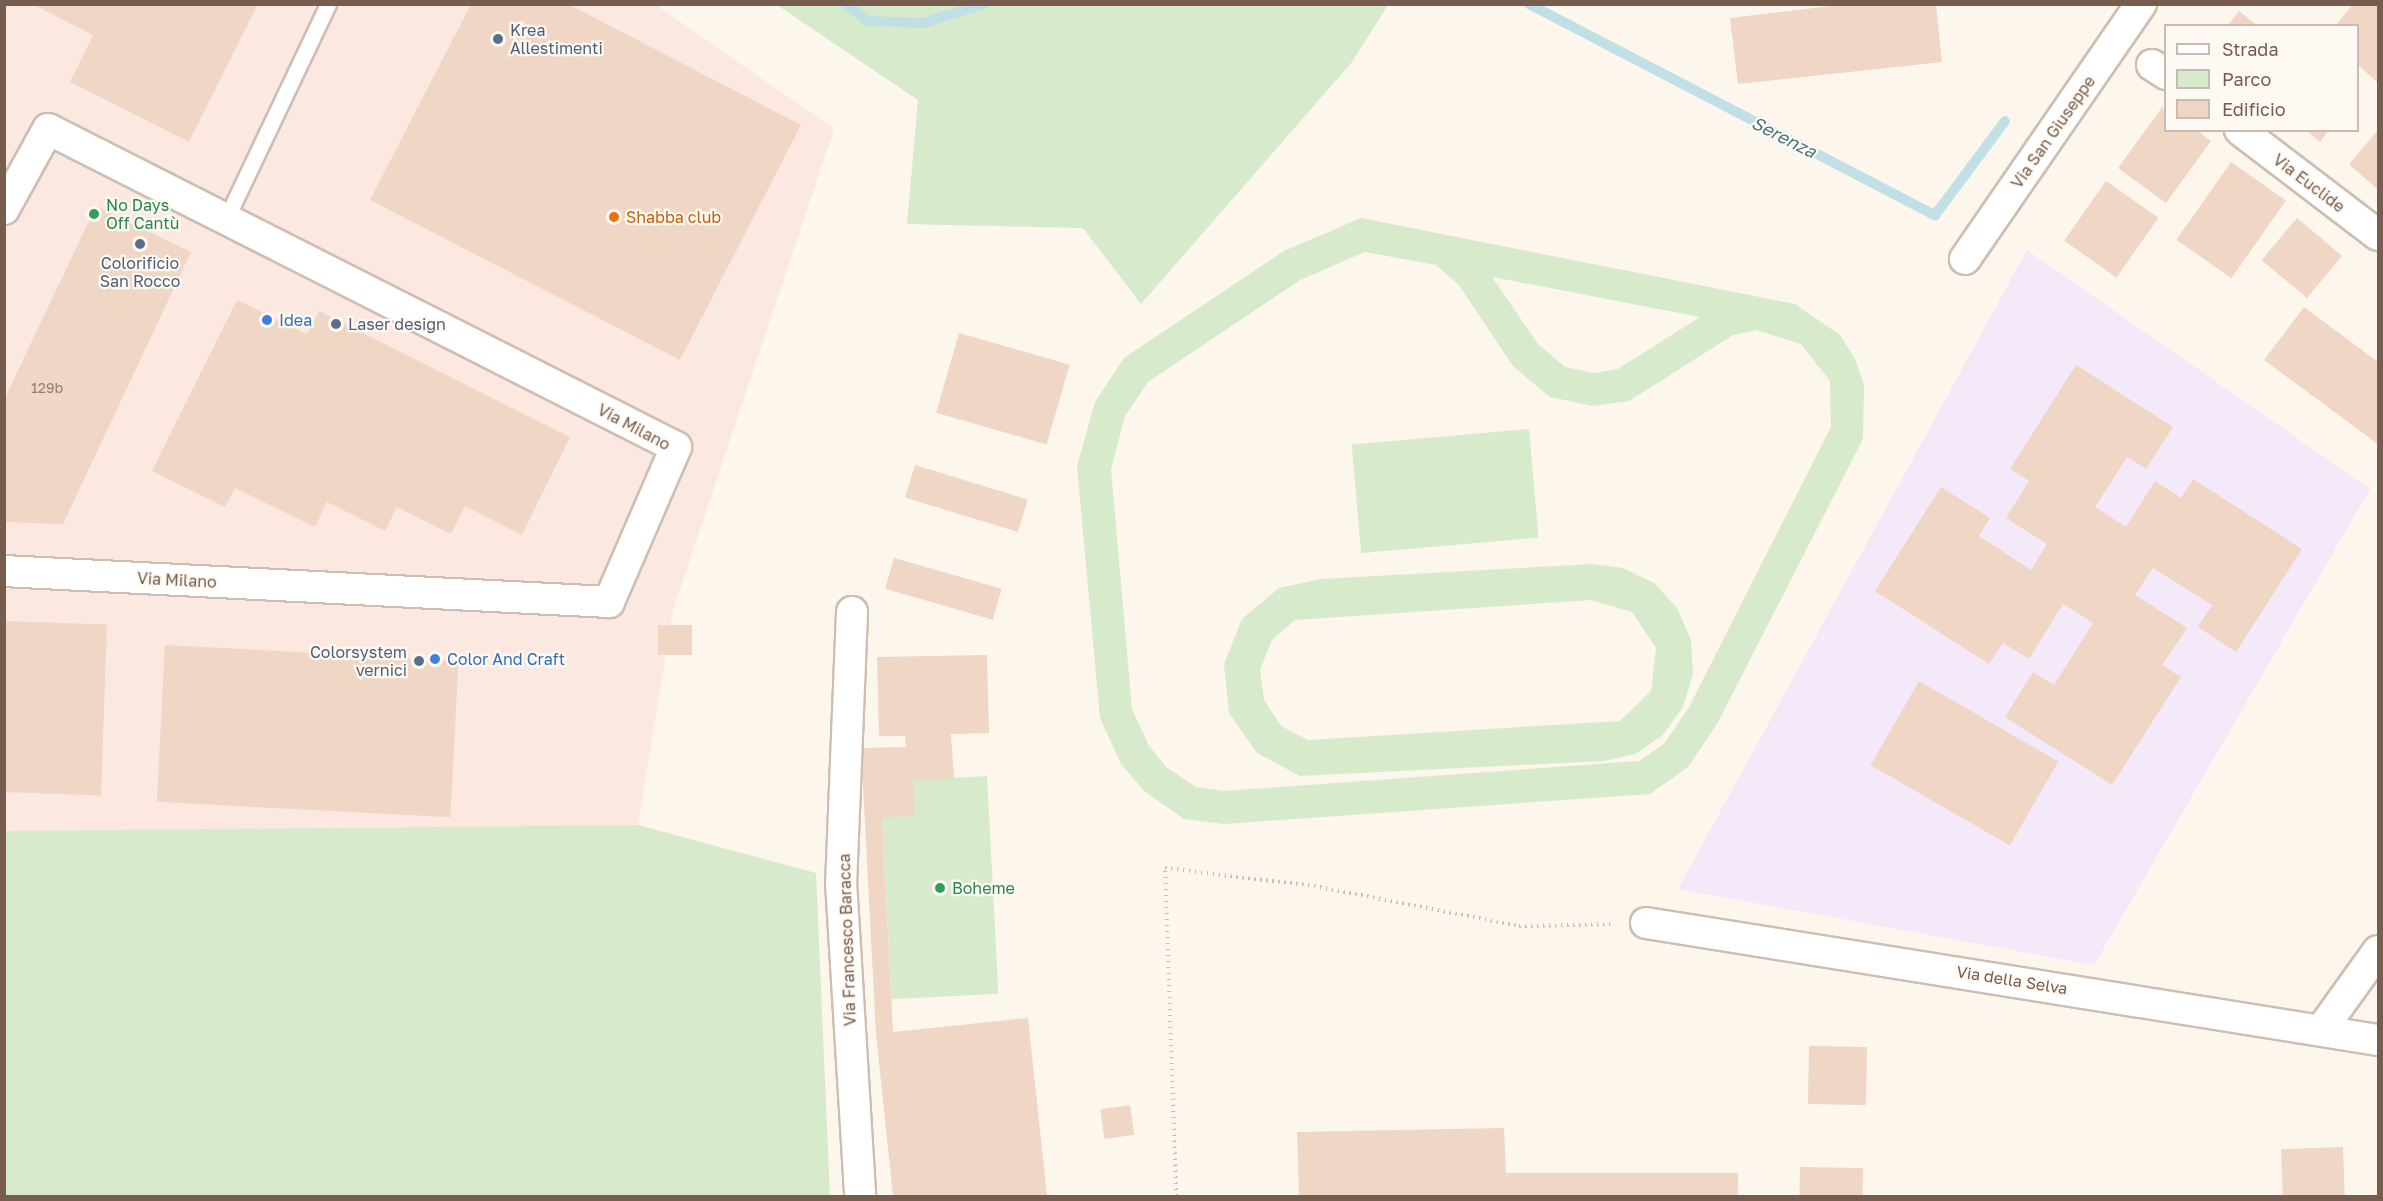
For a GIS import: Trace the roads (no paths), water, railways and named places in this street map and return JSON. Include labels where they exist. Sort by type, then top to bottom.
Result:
[{"type":"street","name":"Via San Giuseppe","points":[[1965,259],[2141,4]]},
{"type":"street","name":"Via Milano","points":[[4,209],[48,129],[676,447],[609,602],[4,571]]},
{"type":"street","name":"Via Euclide","points":[[2243,132],[2379,235]]},
{"type":"street","name":"Via Francesco Baracca","points":[[852,612],[842,882],[860,1197]]},
{"type":"street","name":"Via della Selva","points":[[1646,923],[2322,1029],[2379,1040]]},
{"type":"street","points":[[2322,1029],[2379,951]]},
{"type":"lane","points":[[226,219],[328,4]]},
{"type":"waterway","name":"Serenza","points":[[846,4],[868,21],[923,23],[984,4]]},
{"type":"waterway","name":"Serenza","points":[[1529,4],[1935,215],[2005,121]]},
{"type":"place","name":"Krea Allestimenti","points":[[498,39]]},
{"type":"place","name":"No Days Off Cantù","points":[[94,214]]},
{"type":"place","name":"Shabba club","points":[[614,217]]},
{"type":"place","name":"Colorificio San Rocco","points":[[140,244]]},
{"type":"place","name":"Idea","points":[[267,320]]},
{"type":"place","name":"Laser design","points":[[336,324]]},
{"type":"place","name":"Color And Craft","points":[[435,659]]},
{"type":"place","name":"Colorsystem vernici","points":[[419,661]]},
{"type":"place","name":"Boheme","points":[[940,888]]}]
